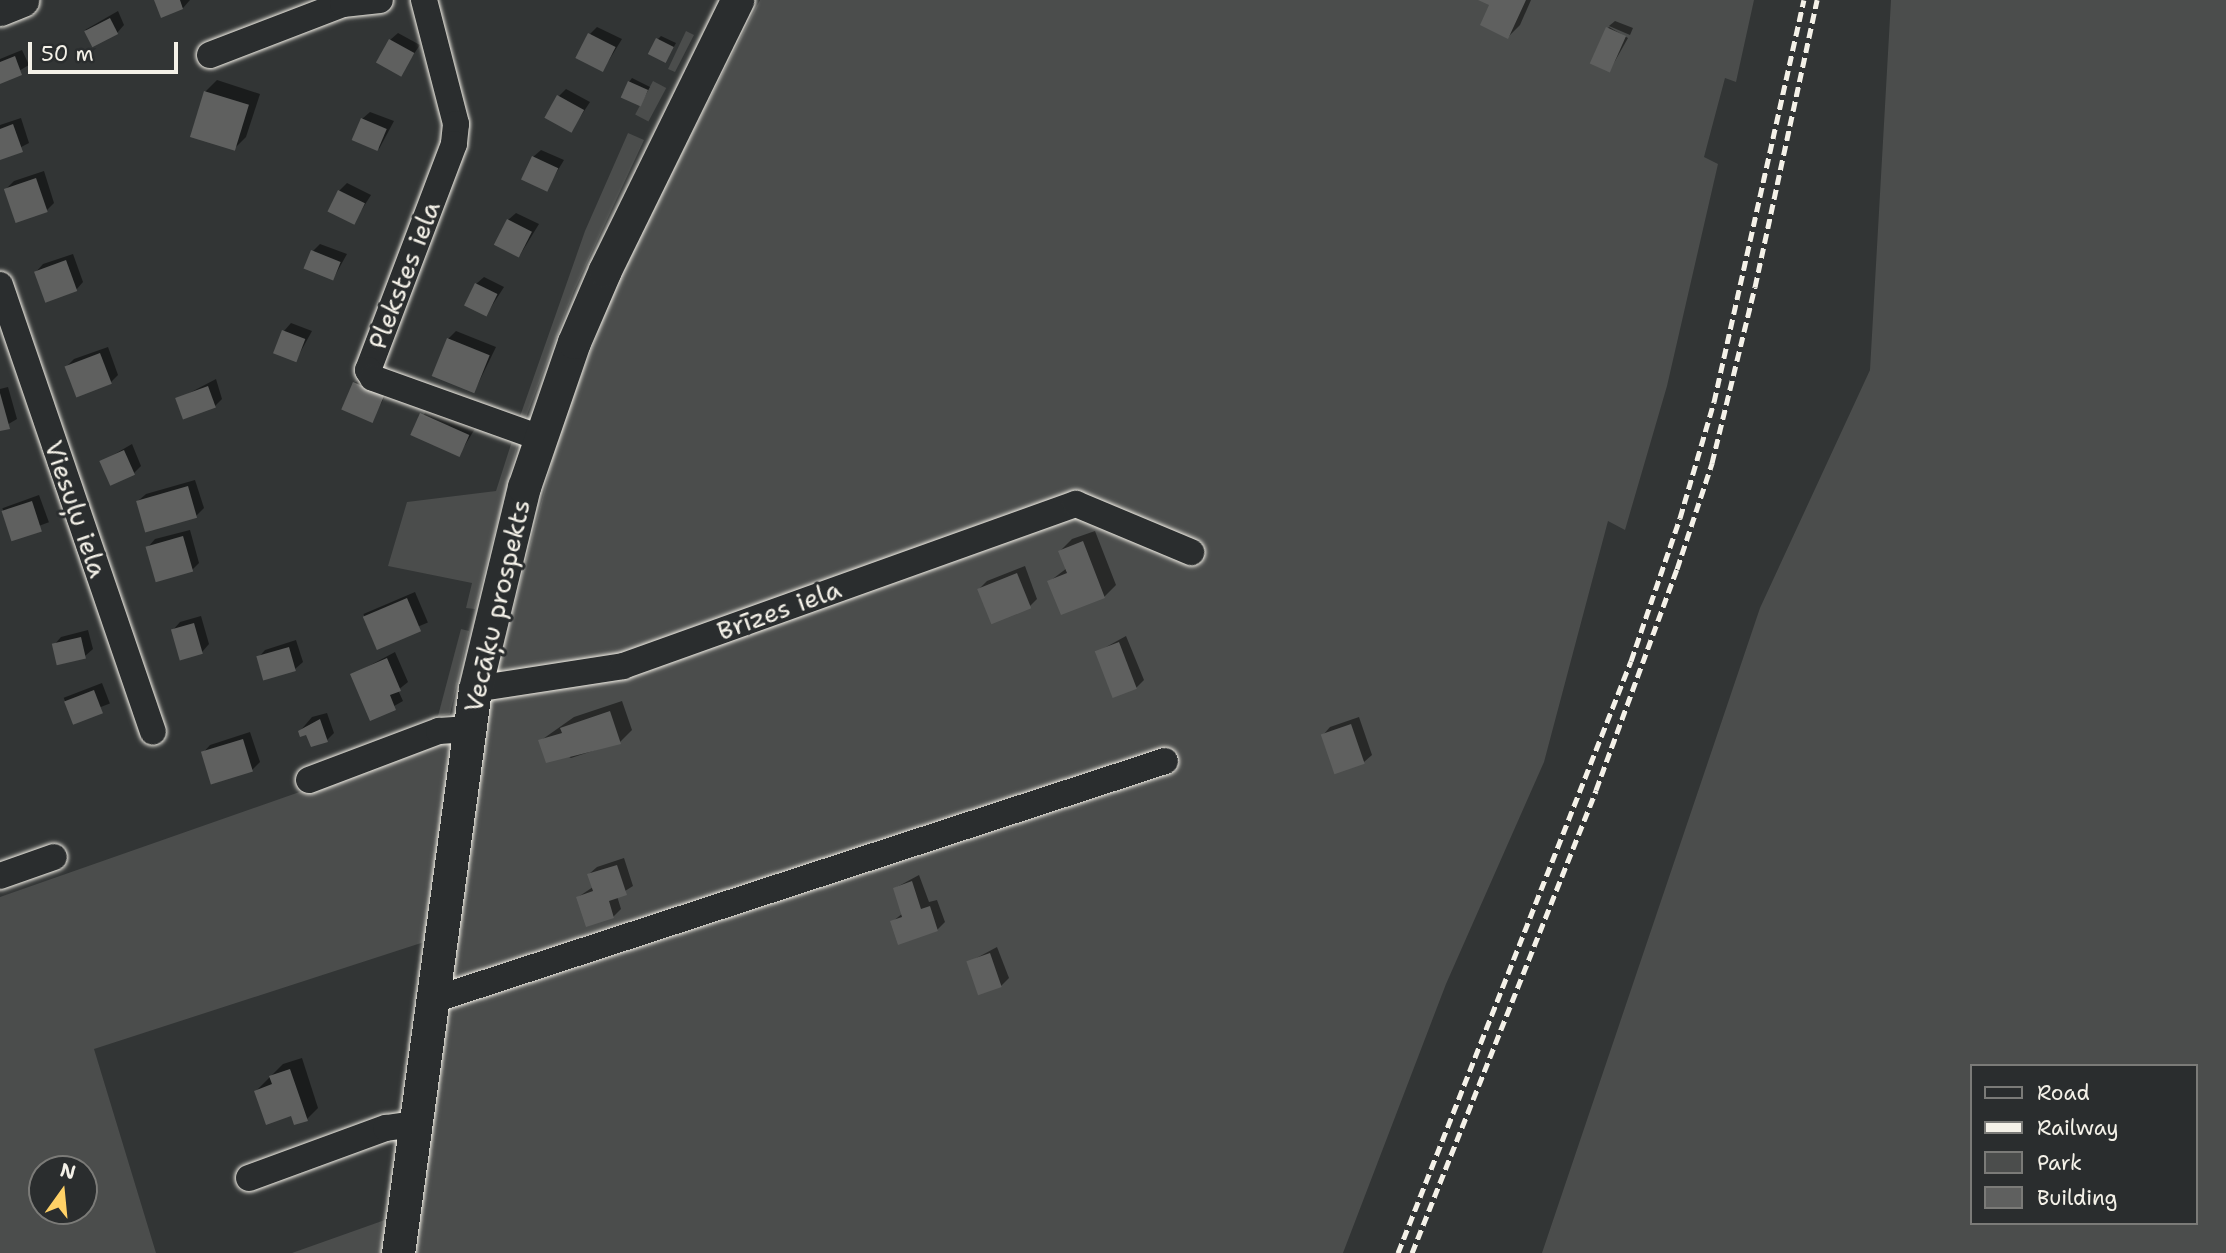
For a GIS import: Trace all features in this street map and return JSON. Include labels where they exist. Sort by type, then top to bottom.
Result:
[{"type":"main road","points":[[0,9],[22,0]]},
{"type":"main road","name":"Vecāķu prospekts","points":[[398,1253],[475,689],[541,438],[605,270],[737,0]]},
{"type":"street","points":[[209,55],[344,4],[380,0]]},
{"type":"street","name":"Plekstes iela","points":[[424,0],[456,124],[454,144],[368,370],[373,378],[541,438]]},
{"type":"street","name":"Viesuļu iela","points":[[0,285],[153,732]]},
{"type":"street","name":"Brīzes iela","points":[[475,689],[623,666],[1076,504],[1191,552]]},
{"type":"street","points":[[309,780],[439,731],[469,729]]},
{"type":"street","points":[[433,1000],[1165,761]]},
{"type":"street","points":[[0,876],[54,857]]},
{"type":"street","points":[[249,1178],[386,1128],[416,1124]]},
{"type":"green space","points":[[760,0],[1754,0],[1736,82],[1725,78],[1704,157],[1718,164],[1667,386],[1625,530],[1608,521],[1544,762],[1446,984],[1343,1253],[292,1253],[413,1210],[455,932],[94,1049],[156,1253],[0,1253],[0,897],[482,728],[560,431],[619,277]]},
{"type":"green space","points":[[1891,0],[2226,0],[2226,1253],[1542,1253],[1760,608],[1870,370]]},
{"type":"green space","points":[[686,31],[694,35],[675,72],[668,69]]},
{"type":"green space","points":[[653,81],[666,88],[648,122],[635,115]]},
{"type":"green space","points":[[628,133],[644,140],[574,291],[524,423],[518,422],[585,231]]},
{"type":"green space","points":[[513,438],[519,440],[475,609],[466,608],[472,583],[388,566],[407,502],[496,491]]},
{"type":"green space","points":[[461,629],[469,631],[450,714],[438,716]]},
{"type":"building","points":[[154,0],[180,0],[183,9],[161,18]]},
{"type":"building","points":[[1478,0],[1526,0],[1508,39],[1480,25],[1489,5]]},
{"type":"building","points":[[110,18],[118,34],[92,47],[84,31]]},
{"type":"building","points":[[1606,27],[1626,36],[1610,72],[1590,64]]},
{"type":"building","points":[[588,33],[616,47],[603,72],[575,58]]},
{"type":"building","points":[[656,38],[674,47],[666,63],[648,54]]},
{"type":"building","points":[[389,39],[414,53],[401,77],[376,63]]},
{"type":"building","points":[[15,56],[22,75],[0,84],[0,62]]},
{"type":"building","points":[[628,81],[648,90],[641,106],[621,97]]},
{"type":"building","points":[[204,91],[249,105],[235,151],[190,137]]},
{"type":"building","points":[[557,95],[584,110],[572,133],[544,118]]},
{"type":"building","points":[[361,118],[387,129],[377,151],[352,140]]},
{"type":"building","points":[[13,124],[23,152],[0,160],[0,129]]},
{"type":"building","points":[[532,156],[558,168],[547,192],[521,180]]},
{"type":"building","points":[[36,178],[48,212],[16,223],[4,189]]},
{"type":"building","points":[[338,190],[365,203],[354,225],[327,212]]},
{"type":"building","points":[[507,219],[532,232],[519,258],[494,245]]},
{"type":"building","points":[[311,250],[341,262],[333,281],[304,269]]},
{"type":"building","points":[[66,260],[77,291],[45,303],[34,272]]},
{"type":"building","points":[[475,283],[497,294],[487,316],[464,305]]},
{"type":"building","points":[[282,330],[305,339],[296,362],[273,353]]},
{"type":"building","points":[[447,338],[490,355],[474,393],[432,376]]},
{"type":"building","points":[[100,353],[112,384],[76,397],[65,367]]},
{"type":"building","points":[[353,382],[384,395],[373,423],[341,410]]},
{"type":"building","points":[[208,386],[216,408],[183,420],[175,398]]},
{"type":"building","points":[[0,393],[10,429],[0,431]]},
{"type":"building","points":[[420,413],[469,435],[460,457],[410,435]]},
{"type":"building","points":[[124,450],[135,475],[110,486],[99,461]]},
{"type":"building","points":[[188,486],[197,518],[145,533],[136,501]]},
{"type":"building","points":[[32,501],[42,531],[11,541],[2,511]]},
{"type":"building","points":[[183,536],[193,572],[156,582],[146,547]]},
{"type":"building","points":[[1083,541],[1105,598],[1061,615],[1047,581],[1067,573],[1058,551]]},
{"type":"building","points":[[1017,573],[1031,608],[991,624],[977,589]]},
{"type":"building","points":[[407,598],[421,631],[377,650],[363,617]]},
{"type":"building","points":[[194,623],[203,654],[180,660],[171,630]]},
{"type":"building","points":[[81,637],[86,658],[57,665],[52,644]]},
{"type":"building","points":[[1119,642],[1137,689],[1113,698],[1095,651]]},
{"type":"building","points":[[289,647],[296,671],[263,680],[256,656]]},
{"type":"building","points":[[387,658],[401,691],[390,695],[396,710],[370,721],[350,674]]},
{"type":"building","points":[[94,690],[103,713],[73,725],[64,701]]},
{"type":"building","points":[[610,711],[621,744],[546,763],[538,740],[562,733],[560,728]]},
{"type":"building","points":[[320,719],[328,742],[311,747],[306,735],[300,737],[298,731]]},
{"type":"building","points":[[1351,724],[1365,764],[1334,774],[1321,734]]},
{"type":"building","points":[[243,739],[253,772],[211,784],[201,752]]},
{"type":"building","points":[[617,865],[627,895],[609,901],[614,918],[586,927],[576,897],[593,891],[587,874]]},
{"type":"building","points":[[912,881],[921,909],[930,906],[938,931],[898,945],[890,921],[902,917],[893,888]]},
{"type":"building","points":[[990,953],[1002,987],[978,995],[966,961]]},
{"type":"building","points":[[290,1069],[308,1121],[294,1125],[291,1116],[266,1125],[254,1091],[272,1084],[269,1076]]},
{"type":"railway","points":[[1398,1253],[1631,661],[1680,518],[1714,402],[1804,0]]},
{"type":"railway","points":[[1412,1253],[1596,790],[1677,569],[1712,463],[1755,287],[1817,0]]}]
